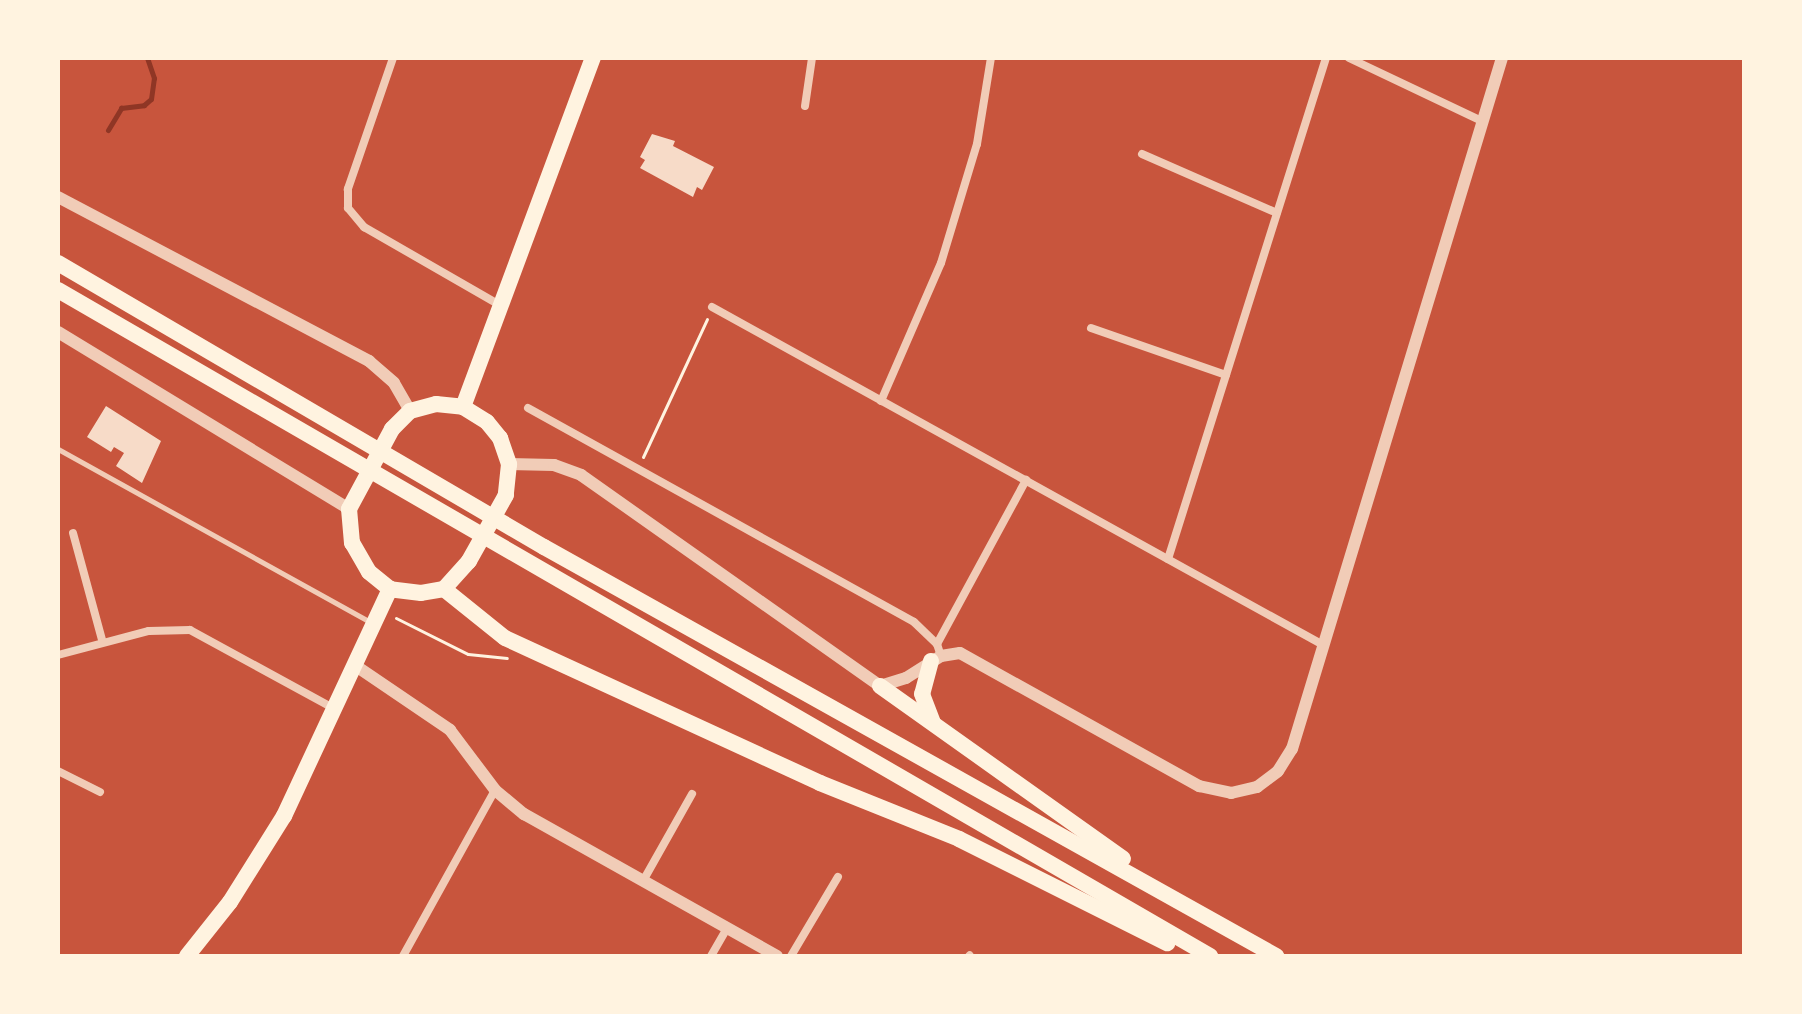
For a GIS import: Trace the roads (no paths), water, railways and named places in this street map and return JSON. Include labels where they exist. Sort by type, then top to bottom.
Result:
[{"type":"main road","points":[[463,407],[503,307],[593,58]]},
{"type":"main road","points":[[58,263],[544,547],[1276,956]]},
{"type":"main road","points":[[58,290],[1210,956]]},
{"type":"main road","points":[[436,404],[463,407],[487,422],[500,438],[509,464],[506,495],[469,561],[444,589],[421,593],[390,589],[369,572],[352,543],[352,502],[392,429],[410,411],[436,404]]},
{"type":"main road","points":[[187,956],[230,902],[284,816],[390,589]]},
{"type":"main road","points":[[444,589],[505,638],[820,783],[959,839],[1193,956]]},
{"type":"main road","points":[[936,727],[922,694],[937,654]]},
{"type":"main road","points":[[880,686],[1200,913]]},
{"type":"street","points":[[393,58],[348,189],[348,208],[364,227],[503,307]]},
{"type":"street","points":[[805,106],[812,58]]},
{"type":"street","points":[[881,401],[941,263],[977,144],[991,58]]},
{"type":"street","points":[[1168,559],[1326,58]]},
{"type":"street","points":[[1349,58],[1485,123]]},
{"type":"street","points":[[937,654],[967,655],[1199,786],[1231,793],[1257,787],[1278,771],[1292,749],[1485,123],[1502,58]]},
{"type":"street","points":[[1142,154],[1277,213]]},
{"type":"street","points":[[58,197],[369,361],[394,383],[410,411]]},
{"type":"street","points":[[712,307],[1323,645]]},
{"type":"street","points":[[1091,328],[1226,375]]},
{"type":"street","points":[[58,332],[352,502]]},
{"type":"street","points":[[528,408],[914,622],[937,654]]},
{"type":"street","points":[[509,464],[554,465],[581,475],[880,686],[906,678],[937,654],[1026,480]]},
{"type":"street","points":[[73,533],[102,640]]},
{"type":"street","points":[[58,655],[102,640],[164,628],[190,630],[335,709]]},
{"type":"street","points":[[356,666],[450,730],[495,790],[524,814],[777,956]]},
{"type":"street","points":[[58,771],[100,792]]},
{"type":"street","points":[[403,956],[495,790]]},
{"type":"street","points":[[643,881],[692,794]]},
{"type":"street","points":[[791,956],[838,877]]},
{"type":"street","points":[[711,956],[727,928]]},
{"type":"lane","points":[[58,449],[374,624]]},
{"type":"waterway","points":[[108,130],[121,108],[144,105],[151,99],[154,78],[147,58]]}]
